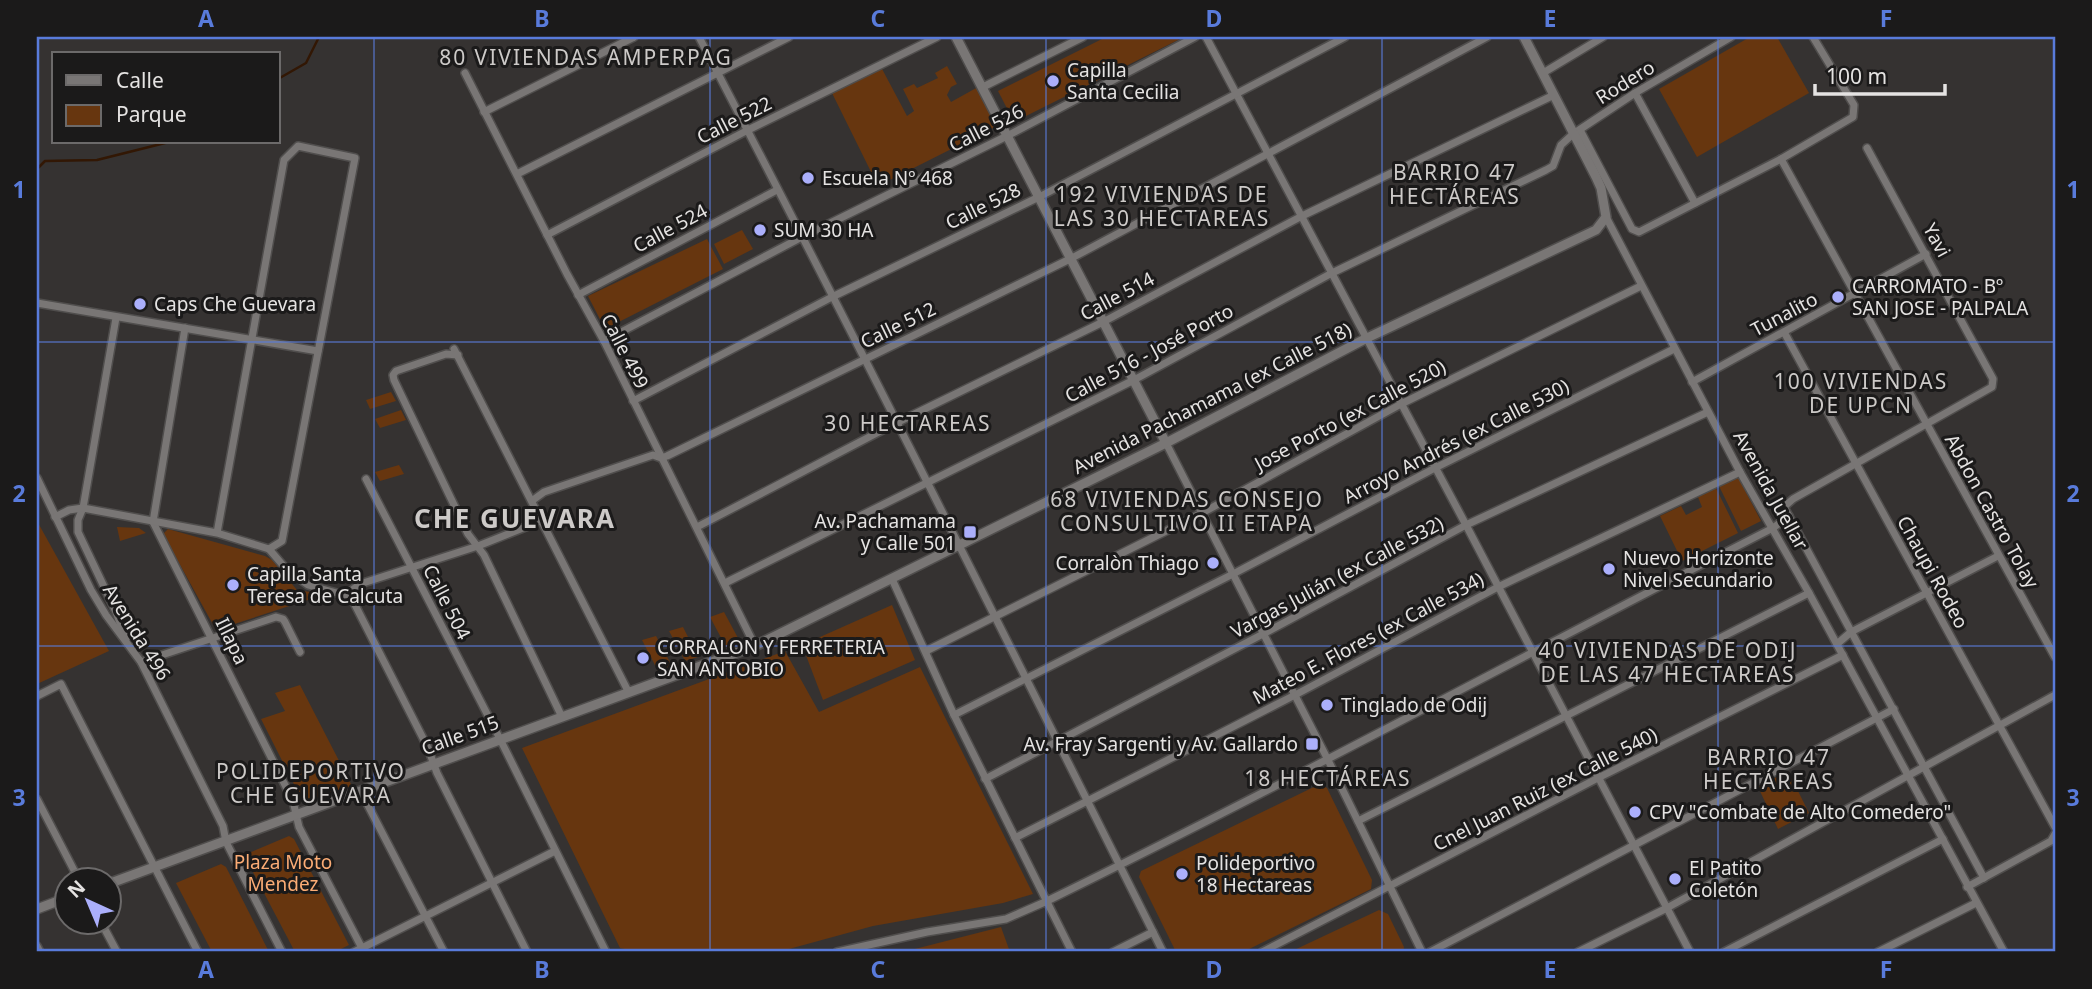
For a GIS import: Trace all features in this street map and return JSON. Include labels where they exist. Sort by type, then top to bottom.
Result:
[{"type":"street","points":[[484,112],[634,37]]},
{"type":"street","points":[[699,37],[1027,678],[1163,952]]},
{"type":"street","points":[[517,174],[789,37]]},
{"type":"street","name":"Calle 522","points":[[547,235],[748,130],[937,37]]},
{"type":"street","points":[[956,37],[1295,695],[1422,952]]},
{"type":"street","points":[[983,87],[1083,37]]},
{"type":"street","name":"Calle 526","points":[[604,341],[1195,37]]},
{"type":"street","points":[[1206,37],[1690,952]]},
{"type":"street","name":"Calle 528","points":[[633,401],[832,297],[1039,197],[1345,37]]},
{"type":"street","name":"Calle 512","points":[[533,500],[544,492],[653,456],[661,458],[1070,260],[1487,37]]},
{"type":"street","name":"Avenida Juellar","points":[[1524,37],[1576,132],[1601,188],[1606,217],[1674,349],[2004,952]]},
{"type":"street","points":[[1543,73],[1603,37]]},
{"type":"street","name":"Rodero","points":[[1576,132],[1731,37]]},
{"type":"street","points":[[1576,132],[1632,229],[1639,232],[1780,159],[1853,117],[1854,104],[1813,37]]},
{"type":"street","name":"Calle 499","points":[[465,73],[604,341],[755,646]]},
{"type":"street","points":[[1636,93],[1695,203]]},
{"type":"street","name":"Calle 514","points":[[697,527],[896,424],[1103,322],[1301,216],[1554,95]]},
{"type":"street","name":"Calle 516 - José Porto","points":[[725,583],[1132,381],[1332,273],[1546,170],[1553,166],[1561,145],[1576,132]]},
{"type":"street","points":[[217,533],[284,160],[298,146],[355,158],[282,541],[269,549]]},
{"type":"street","name":"Yavi","points":[[1867,148],[1993,379],[1992,387],[1926,425]]},
{"type":"street","name":"Abdon Castro Tolay","points":[[1780,159],[2055,657]]},
{"type":"street","name":"Calle 524","points":[[578,295],[777,190]]},
{"type":"street","name":"Avenida Pachamama (ex Calle 518)","points":[[629,693],[755,646],[1166,443],[1367,338],[1585,236],[1596,230],[1606,217]]},
{"type":"street","name":"Tunalito","points":[[1692,382],[1926,254]]},
{"type":"street","name":"Jose Porto (ex Calle 520)","points":[[926,651],[1202,513],[1401,404],[1641,286]]},
{"type":"street","points":[[37,303],[318,351]]},
{"type":"street","points":[[116,318],[78,532],[129,646]]},
{"type":"street","points":[[153,522],[185,328]]},
{"type":"street","name":"Chaupi Rodeo","points":[[1784,332],[2055,827]]},
{"type":"street","name":"Arroyo Andrés (ex Calle 530)","points":[[954,715],[1435,468],[1674,349]]},
{"type":"street","points":[[562,717],[478,546],[468,534],[393,375],[396,370],[456,352],[629,693]]},
{"type":"street","name":"Vargas Julián (ex Calle 532)","points":[[985,779],[1466,525],[1708,412]]},
{"type":"street","points":[[1926,425],[1793,499],[1784,507],[1984,877]]},
{"type":"street","name":"Mateo E. Flores (ex Calle 534)","points":[[1015,838],[1295,695],[1498,587],[1740,472]]},
{"type":"street","name":"Avenida 496","points":[[37,478],[96,598],[141,662],[223,826],[226,842],[282,952]]},
{"type":"street","name":"Calle 504","points":[[366,479],[606,952]]},
{"type":"street","points":[[55,517],[69,510],[83,508],[217,533],[269,549],[287,570],[308,586],[351,594]]},
{"type":"street","points":[[837,952],[927,932],[1006,919],[1045,902],[1328,760],[1532,651],[1773,528],[1789,516]]},
{"type":"street","points":[[351,594],[360,584],[478,546],[543,520]]},
{"type":"street","name":"Illapa","points":[[153,522],[293,801],[299,827],[363,950]]},
{"type":"street","points":[[1837,644],[1851,632],[1998,556]]},
{"type":"street","points":[[892,579],[954,715],[1072,952]]},
{"type":"street","points":[[1358,821],[1809,593]]},
{"type":"street","points":[[351,594],[527,952]]},
{"type":"street","points":[[141,662],[276,617],[285,622],[300,652]]},
{"type":"street","name":"Cnel Juan Ruiz (ex Calle 540)","points":[[1262,952],[1843,655]]},
{"type":"street","points":[[37,696],[61,684],[198,952]]},
{"type":"street","name":"Calle 515","points":[[122,879],[629,693]]},
{"type":"street","points":[[1578,952],[1665,909],[2055,695]]},
{"type":"street","points":[[1430,952],[1894,709]]},
{"type":"street","points":[[361,792],[444,952]]},
{"type":"street","points":[[37,799],[72,866]]},
{"type":"street","points":[[1967,887],[2051,841],[2055,834]]},
{"type":"street","points":[[1724,952],[1943,839]]},
{"type":"street","points":[[354,952],[363,950],[555,851]]},
{"type":"street","points":[[1878,952],[1976,903]]},
{"type":"street","points":[[1113,952],[1153,932]]},
{"type":"street","points":[[108,936],[117,952]]},
{"type":"street","points":[[37,946],[40,952]]},
{"type":"green space","points":[[1106,37],[1184,37],[1014,122],[998,91]]},
{"type":"green space","points":[[1750,37],[1777,37],[1809,93],[1697,157],[1659,89]]},
{"type":"green space","points":[[947,66],[957,84],[951,87],[947,95],[951,102],[978,87],[994,119],[995,127],[878,186],[832,93],[881,67],[907,116],[914,111],[903,89],[914,84],[917,88],[938,78],[935,73]]},
{"type":"green space","points":[[742,230],[753,249],[724,264],[714,244]]},
{"type":"green space","points":[[707,239],[723,269],[605,329],[588,296]]},
{"type":"green space","points":[[391,392],[396,401],[370,409],[366,400]]},
{"type":"green space","points":[[401,410],[406,420],[380,428],[375,419]]},
{"type":"green space","points":[[399,465],[404,474],[380,481],[375,472]]},
{"type":"green space","points":[[1738,477],[1761,521],[1741,531],[1719,486]]},
{"type":"green space","points":[[1716,488],[1738,533],[1682,561],[1660,516],[1681,506],[1686,515],[1702,507],[1698,497]]},
{"type":"green space","points":[[37,521],[109,651],[37,684]]},
{"type":"green space","points":[[117,527],[139,528],[146,533],[120,541]]},
{"type":"green space","points":[[168,529],[265,556],[272,560],[297,590],[317,593],[317,597],[216,630],[163,534]]},
{"type":"green space","points":[[892,605],[915,660],[823,700],[802,645]]},
{"type":"green space","points":[[724,612],[738,638],[736,644],[726,647],[710,617]]},
{"type":"green space","points":[[683,627],[698,657],[685,661],[669,631]]},
{"type":"green space","points":[[656,636],[672,666],[658,671],[642,640]]},
{"type":"green space","points":[[785,651],[819,712],[920,667],[1033,894],[1003,903],[873,926],[778,952],[638,952],[620,948],[522,748]]},
{"type":"green space","points":[[300,685],[352,786],[303,802],[261,719],[285,711],[275,693]]},
{"type":"green space","points":[[1788,771],[1809,813],[1778,829],[1758,787]]},
{"type":"green space","points":[[1320,784],[1327,788],[1372,880],[1371,889],[1243,952],[1176,952],[1139,877],[1141,871]]},
{"type":"green space","name":"Plaza Moto Mendez","points":[[289,836],[294,839],[349,945],[335,952],[295,952],[244,855]]},
{"type":"green space","points":[[221,864],[226,867],[269,952],[212,952],[176,883]]},
{"type":"green space","points":[[1379,910],[1388,914],[1404,947],[1403,952],[1290,952]]},
{"type":"green space","points":[[1001,927],[1010,952],[903,952]]},
{"type":"waterway","points":[[280,78],[306,63],[319,37]]},
{"type":"waterway","points":[[37,169],[45,161],[97,160],[161,144]]},
{"type":"place","name":"Capilla Santa Cecilia","points":[[1053,81]]},
{"type":"place","name":"Escuela Nº 468","points":[[808,178]]},
{"type":"place","name":"SUM 30 HA","points":[[760,230]]},
{"type":"place","name":"CARROMATO - Bº SAN JOSE - PALPALA","points":[[1838,297]]},
{"type":"place","name":"Caps Che Guevara","points":[[140,304]]},
{"type":"place","name":"Av. Pachamama y Calle 501","points":[[970,532]]},
{"type":"place","name":"Corralòn Thiago","points":[[1213,563]]},
{"type":"place","name":"Nuevo Horizonte Nivel Secundario","points":[[1609,569]]},
{"type":"place","name":"Capilla Santa Teresa de Calcuta","points":[[233,585]]},
{"type":"place","name":"CORRALON Y FERRETERIA SAN ANTOBIO","points":[[643,658]]},
{"type":"place","name":"Tinglado de Odij","points":[[1327,705]]},
{"type":"place","name":"Av. Fray Sargenti y Av. Gallardo","points":[[1312,744]]},
{"type":"place","name":"CPV \"Combate de Alto Comedero\"","points":[[1635,812]]},
{"type":"place","name":"Polideportivo 18 Hectareas","points":[[1182,874]]},
{"type":"place","name":"El Patito Coletón","points":[[1675,879]]},
{"type":"district","name":"80 VIVIENDAS AMPERPAG","points":[[586,57]]},
{"type":"district","name":"BARRIO 47 HECTÁREAS","points":[[1455,184]]},
{"type":"district","name":"192 VIVIENDAS DE LAS 30 HECTAREAS","points":[[1162,206]]},
{"type":"district","name":"100 VIVIENDAS DE UPCN","points":[[1861,393]]},
{"type":"district","name":"30 HECTAREAS","points":[[908,423]]},
{"type":"district","name":"68 VIVIENDAS CONSEJO CONSULTIVO II ETAPA","points":[[1187,511]]},
{"type":"district","name":"CHE GUEVARA","points":[[515,518]]},
{"type":"district","name":"40 VIVIENDAS DE ODIJ DE LAS 47 HECTAREAS","points":[[1668,662]]},
{"type":"district","name":"BARRIO 47 HECTÁREAS","points":[[1769,769]]},
{"type":"district","name":"18 HECTÁREAS","points":[[1328,778]]},
{"type":"district","name":"POLIDEPORTIVO CHE GUEVARA","points":[[311,783]]}]
